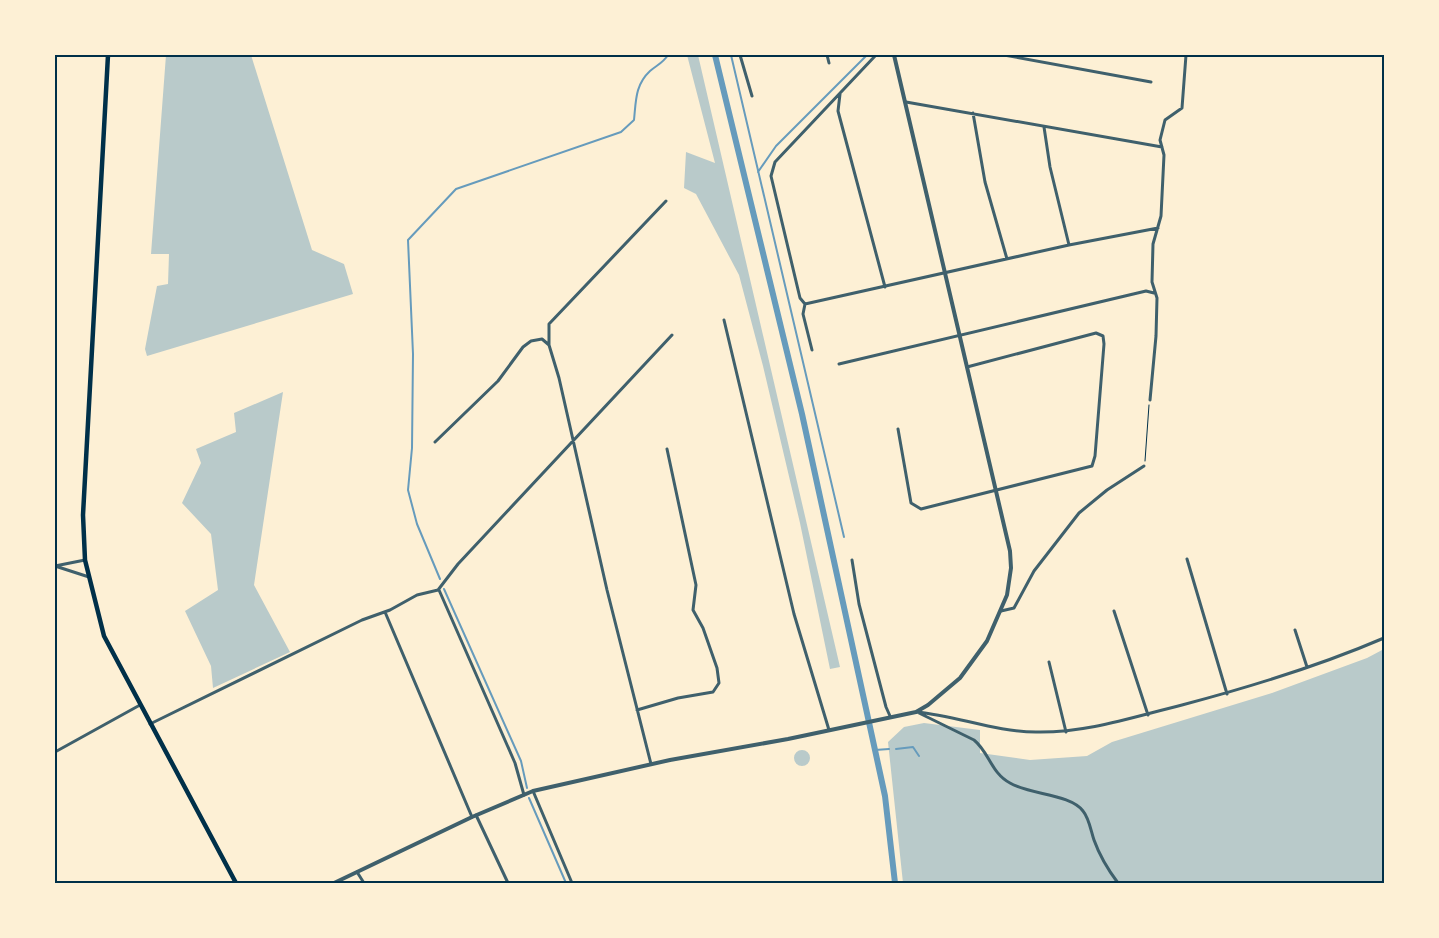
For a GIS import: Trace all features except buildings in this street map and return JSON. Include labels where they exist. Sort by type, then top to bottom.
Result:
[{"type":"main road","points":[[108,55],[83,515],[85,560],[104,636],[236,883]]},
{"type":"street","points":[[740,55],[752,96]]},
{"type":"street","points":[[827,55],[829,63]]},
{"type":"street","points":[[805,304],[800,298],[771,176],[775,162],[876,55]]},
{"type":"street","points":[[894,55],[997,491],[1012,568],[1001,611],[987,641],[967,670],[939,697],[916,712]]},
{"type":"street","points":[[1004,55],[1151,82]]},
{"type":"street","points":[[1150,400],[1156,336],[1157,298],[1152,282],[1153,244],[1158,228],[1164,156],[1160,140],[1165,120],[1182,108],[1186,55]]},
{"type":"street","points":[[840,93],[837,103],[838,111],[885,287]]},
{"type":"street","points":[[906,102],[1162,147]]},
{"type":"street","points":[[973,113],[985,182],[1007,259]]},
{"type":"street","points":[[1044,127],[1050,168],[1069,245]]},
{"type":"street","points":[[651,764],[549,345],[549,324],[666,201]]},
{"type":"street","points":[[805,304],[1069,245],[1158,228]]},
{"type":"street","points":[[839,364],[1146,291],[1154,293]]},
{"type":"street","points":[[805,304],[803,314],[812,350]]},
{"type":"street","points":[[724,320],[794,614],[828,730]]},
{"type":"street","points":[[898,429],[911,503],[916,508],[921,509],[1092,466],[1104,339],[1100,334],[1096,333],[968,367]]},
{"type":"street","points":[[150,724],[291,653],[385,612],[417,595],[438,590],[458,564],[672,335]]},
{"type":"street","points":[[435,442],[498,381],[527,344],[542,340],[549,345]]},
{"type":"street","points":[[637,710],[678,698],[714,692],[719,683],[717,668],[703,628],[693,610],[696,585],[667,449]]},
{"type":"street","points":[[1001,611],[1014,608],[1034,571],[1086,506],[1144,466]]},
{"type":"street","points":[[1187,559],[1227,694]]},
{"type":"street","points":[[55,566],[85,560]]},
{"type":"street","points":[[852,560],[859,604],[890,716]]},
{"type":"street","points":[[55,566],[89,577]]},
{"type":"street","points":[[438,590],[515,762],[524,794]]},
{"type":"street","points":[[1114,611],[1148,715]]},
{"type":"street","points":[[385,612],[474,816],[508,883]]},
{"type":"street","points":[[1295,630],[1307,667]]},
{"type":"street","points":[[334,883],[474,816],[533,791],[651,764],[916,712],[954,717],[1012,731],[1066,732],[1148,715],[1227,694],[1384,638]]},
{"type":"street","points":[[1049,662],[1066,732]]},
{"type":"street","points":[[55,752],[140,705]]},
{"type":"street","points":[[916,712],[974,740],[982,746],[996,773],[1009,783],[1034,793],[1064,799],[1076,804],[1085,812],[1095,842],[1118,883]]},
{"type":"street","points":[[533,791],[572,883]]},
{"type":"street","points":[[357,872],[364,883]]},
{"type":"path","points":[[1144,466],[1150,400]]},
{"type":"shaded area","points":[[166,55],[251,55],[312,250],[344,264],[353,294],[147,356],[145,349],[157,286],[168,284],[169,254],[151,254]]},
{"type":"shaded area","points":[[687,55],[698,55],[840,667],[830,669],[800,523],[763,366],[739,275],[696,194],[684,188],[686,152],[715,163]]},
{"type":"shaded area","points":[[283,392],[254,585],[290,652],[213,688],[211,666],[185,611],[218,590],[211,534],[182,503],[201,463],[196,449],[236,432],[234,413]]},
{"type":"shaded area","points":[[1384,649],[1384,883],[903,883],[888,742],[904,727],[924,723],[980,730],[980,753],[1030,760],[1087,756],[1112,742],[1272,693],[1367,658]]},
{"type":"shaded area","points":[[799,750],[805,750],[810,755],[808,764],[799,766],[794,761],[794,755]]},
{"type":"waterway","points":[[440,579],[417,524],[408,490],[412,448],[413,354],[408,240],[456,189],[621,132],[634,120],[637,94],[641,82],[668,55]]},
{"type":"waterway","points":[[715,55],[802,414],[885,796],[895,883]]},
{"type":"waterway","points":[[731,55],[844,537]]},
{"type":"waterway","points":[[758,172],[776,146],[867,55]]},
{"type":"waterway","points":[[444,589],[521,761],[527,788]]},
{"type":"waterway","points":[[896,749],[913,747],[919,756]]},
{"type":"waterway","points":[[875,750],[889,749]]},
{"type":"waterway","points":[[529,798],[566,883]]}]
